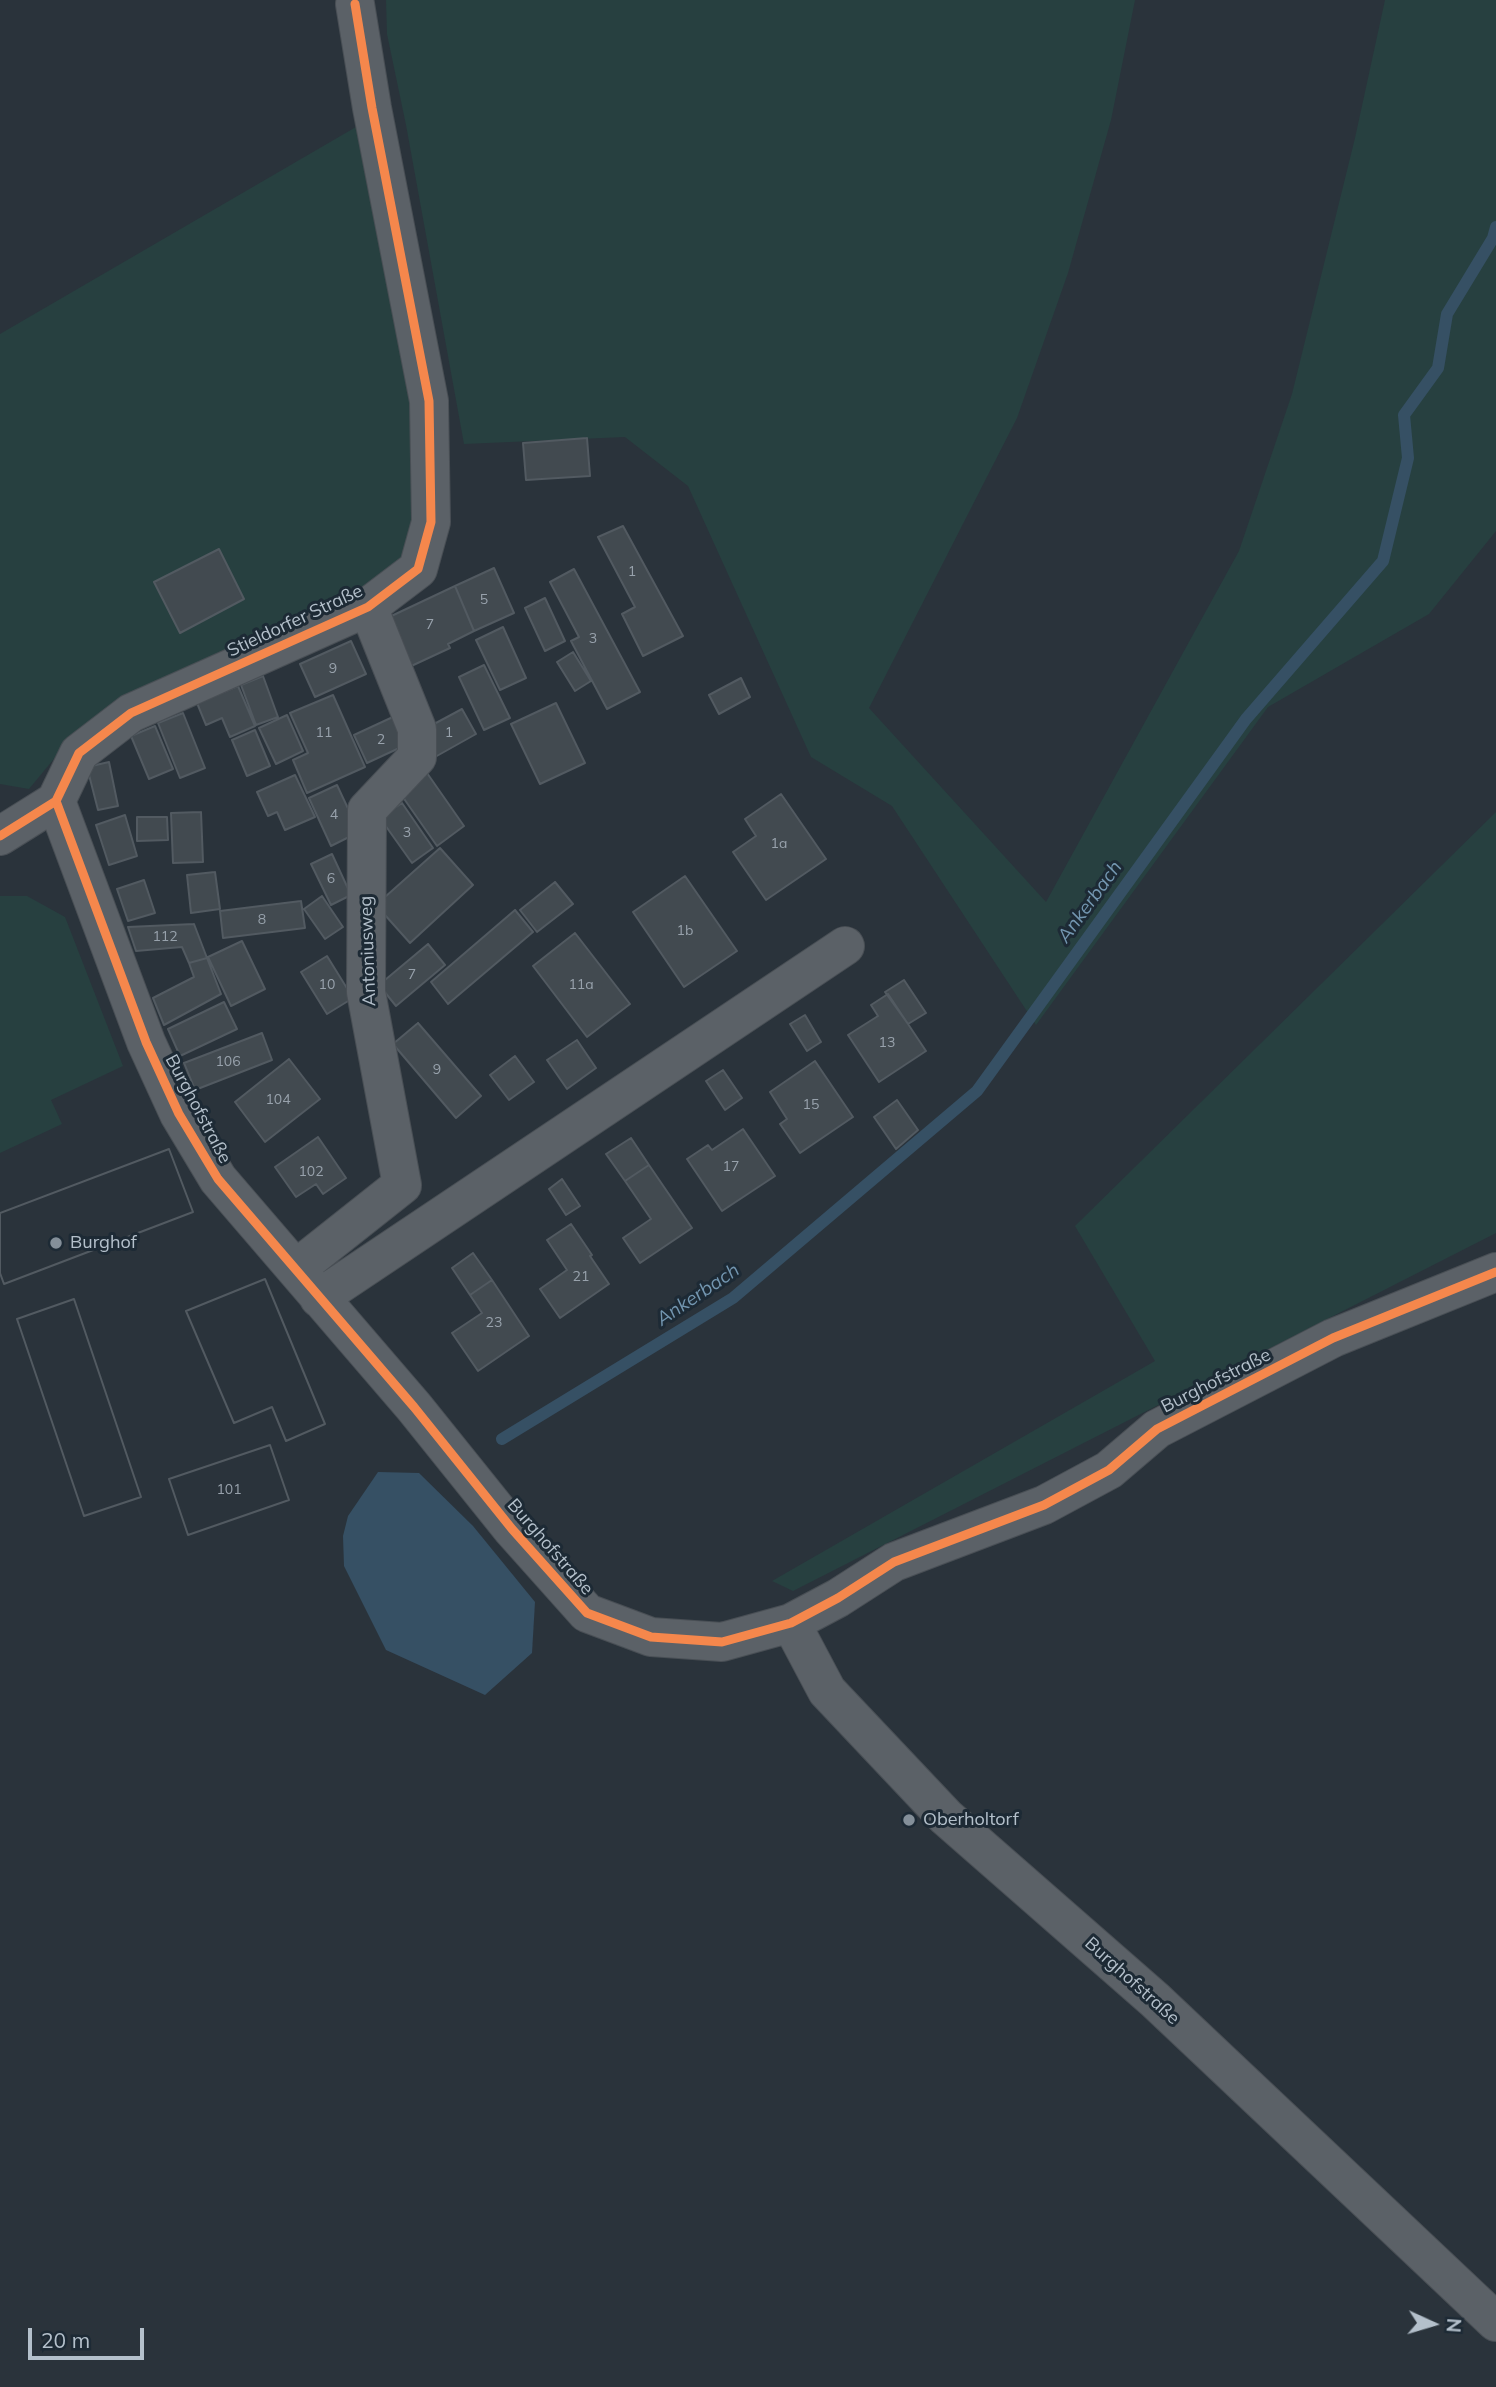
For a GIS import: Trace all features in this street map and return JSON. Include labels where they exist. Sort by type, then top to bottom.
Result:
[{"type":"street","name":"Stieldorfer Straße","points":[[56,801],[79,752],[131,713],[368,607],[418,569],[431,522],[429,401],[372,108],[355,4]]},
{"type":"street","name":"Antoniusweg","points":[[307,1284],[402,1185],[366,992],[367,810],[417,757],[418,729],[368,607]]},
{"type":"street","points":[[0,836],[56,801]]},
{"type":"street","name":"Burghofstraße","points":[[56,801],[146,1042],[179,1114],[218,1179],[414,1407],[512,1529],[587,1613],[651,1637],[722,1642],[791,1623],[838,1598],[894,1562],[1055,1499],[1109,1470],[1157,1429],[1333,1338],[1496,1272]]},
{"type":"street","points":[[307,1284],[845,946]]},
{"type":"street","name":"Burghofstraße","points":[[791,1623],[827,1691],[946,1817],[1155,2000],[1496,2322]]},
{"type":"green space","points":[[386,0],[1135,0],[1111,120],[1068,273],[1017,418],[869,708],[1046,902],[1239,551],[1292,394],[1355,138],[1385,0],[1496,0],[1496,531],[1429,614],[1268,707],[1036,1025],[892,806],[811,757],[688,486],[625,437],[464,444],[387,34]]},
{"type":"green space","points":[[356,127],[392,255],[427,469],[410,556],[371,583],[77,731],[29,789],[0,784],[0,334]]},
{"type":"green space","points":[[1496,812],[1496,1233],[793,1591],[772,1581],[1155,1361],[1075,1226]]},
{"type":"green space","points":[[0,896],[27,896],[65,917],[123,1066],[51,1100],[62,1124],[0,1153]]},
{"type":"water","points":[[378,1472],[419,1473],[473,1526],[535,1602],[532,1653],[485,1695],[386,1650],[344,1566],[343,1536],[348,1516]]},
{"type":"building","points":[[587,438],[590,476],[526,480],[523,443]]},
{"type":"building","points":[[623,526],[683,636],[643,656],[622,614],[635,607],[598,537]]},
{"type":"building","points":[[219,549],[244,599],[180,633],[154,582]]},
{"type":"building","points":[[494,568],[514,613],[474,631],[455,586]]},
{"type":"building","points":[[574,569],[640,692],[607,709],[571,641],[579,637],[550,582]]},
{"type":"building","points":[[455,586],[474,631],[448,644],[450,648],[407,668],[385,619]]},
{"type":"building","points":[[545,598],[565,641],[545,651],[525,608]]},
{"type":"building","points":[[503,627],[526,678],[500,690],[476,640]]},
{"type":"building","points":[[351,641],[366,674],[315,697],[300,664]]},
{"type":"building","points":[[573,652],[591,681],[575,691],[557,662]]},
{"type":"building","points":[[484,665],[510,718],[484,730],[459,677]]},
{"type":"building","points":[[263,676],[278,717],[256,725],[241,685]]},
{"type":"building","points":[[741,678],[750,697],[719,714],[709,695]]},
{"type":"building","points":[[238,686],[255,726],[230,737],[222,718],[206,725],[197,703]]},
{"type":"building","points":[[333,695],[365,767],[307,793],[293,760],[308,753],[290,713]]},
{"type":"building","points":[[556,703],[585,763],[540,784],[511,724]]},
{"type":"building","points":[[462,709],[476,734],[435,757],[421,731]]},
{"type":"building","points":[[183,713],[205,768],[180,778],[158,723]]},
{"type":"building","points":[[287,715],[303,751],[276,764],[259,728]]},
{"type":"building","points":[[395,716],[408,744],[367,763],[354,735]]},
{"type":"building","points":[[155,726],[173,769],[149,779],[131,736]]},
{"type":"building","points":[[255,730],[270,766],[247,776],[232,740]]},
{"type":"building","points":[[109,762],[118,806],[98,810],[87,767]]},
{"type":"building","points":[[427,773],[464,826],[437,846],[400,793]]},
{"type":"building","points":[[295,775],[315,817],[285,830],[277,812],[268,816],[257,792]]},
{"type":"building","points":[[337,785],[359,832],[331,846],[309,798]]},
{"type":"building","points":[[781,794],[826,859],[766,900],[733,852],[756,836],[745,819]]},
{"type":"building","points":[[402,803],[433,848],[412,863],[380,818]]},
{"type":"building","points":[[201,812],[203,862],[173,863],[171,813]]},
{"type":"building","points":[[125,815],[137,856],[109,865],[96,825]]},
{"type":"building","points":[[137,817],[167,817],[168,840],[137,841]]},
{"type":"building","points":[[440,848],[473,885],[410,943],[376,905]]},
{"type":"building","points":[[332,854],[351,895],[331,905],[311,864]]},
{"type":"building","points":[[215,872],[220,909],[191,913],[187,875]]},
{"type":"building","points":[[685,876],[737,951],[684,987],[633,912]]},
{"type":"building","points":[[144,880],[155,913],[128,921],[117,889]]},
{"type":"building","points":[[555,882],[573,904],[537,932],[520,910]]},
{"type":"building","points":[[322,896],[343,927],[325,939],[304,909]]},
{"type":"building","points":[[301,901],[305,928],[223,938],[220,911]]},
{"type":"building","points":[[515,910],[533,932],[448,1004],[431,982]]},
{"type":"building","points":[[194,924],[207,958],[189,963],[182,947],[136,951],[128,927]]},
{"type":"building","points":[[575,933],[630,1004],[587,1037],[533,966]]},
{"type":"building","points":[[242,941],[265,989],[231,1006],[208,957]]},
{"type":"building","points":[[428,944],[445,965],[396,1006],[379,985]]},
{"type":"building","points":[[327,956],[353,998],[327,1014],[301,972]]},
{"type":"building","points":[[207,958],[221,994],[164,1025],[153,998],[194,977],[189,963]]},
{"type":"building","points":[[904,980],[926,1013],[908,1024],[885,992]]},
{"type":"building","points":[[888,994],[926,1051],[879,1082],[848,1035],[878,1016],[871,1005]]},
{"type":"building","points":[[224,1002],[237,1029],[180,1056],[168,1029]]},
{"type":"building","points":[[805,1015],[821,1042],[807,1051],[790,1024]]},
{"type":"building","points":[[418,1023],[481,1096],[456,1118],[393,1044]]},
{"type":"building","points":[[262,1033],[272,1060],[195,1090],[184,1063]]},
{"type":"building","points":[[577,1040],[596,1068],[567,1089],[547,1060]]},
{"type":"building","points":[[515,1056],[534,1082],[509,1100],[490,1075]]},
{"type":"building","points":[[289,1059],[320,1099],[265,1142],[235,1102]]},
{"type":"building","points":[[815,1061],[853,1117],[800,1153],[780,1124],[787,1119],[770,1092]]},
{"type":"building","points":[[723,1070],[742,1098],[725,1110],[706,1081]]},
{"type":"building","points":[[897,1100],[918,1130],[896,1149],[874,1117]]},
{"type":"building","points":[[743,1129],[775,1176],[722,1211],[687,1159],[708,1145],[712,1150]]},
{"type":"building","points":[[318,1137],[346,1178],[323,1194],[316,1184],[296,1197],[275,1167]]},
{"type":"building","points":[[631,1138],[649,1165],[625,1181],[606,1154]]},
{"type":"building","name":"Burghof","points":[[169,1149],[193,1212],[4,1284],[0,1273],[0,1213]]},
{"type":"building","name":"Burghof","points":[[169,1149],[193,1212],[4,1284],[0,1273],[0,1213]]},
{"type":"building","points":[[649,1165],[692,1228],[640,1263],[623,1238],[651,1219],[625,1181]]},
{"type":"building","points":[[562,1179],[580,1206],[566,1215],[549,1189]]},
{"type":"building","points":[[571,1224],[609,1284],[560,1318],[540,1289],[567,1270],[547,1240]]},
{"type":"building","points":[[473,1253],[492,1280],[470,1295],[452,1268]]},
{"type":"building","points":[[265,1279],[325,1424],[286,1441],[272,1407],[234,1423],[186,1311]]},
{"type":"building","points":[[265,1279],[325,1424],[286,1441],[272,1407],[234,1423],[186,1311]]},
{"type":"building","points":[[492,1280],[529,1336],[478,1371],[452,1333],[482,1313],[470,1295]]},
{"type":"building","name":"Burghof","points":[[74,1299],[141,1497],[84,1516],[17,1319]]},
{"type":"building","name":"Burghof","points":[[74,1299],[141,1497],[84,1516],[17,1319]]},
{"type":"building","points":[[270,1445],[289,1500],[188,1535],[169,1479]]},
{"type":"building","points":[[270,1445],[289,1500],[188,1535],[169,1479]]},
{"type":"waterway","name":"Ankerbach","points":[[502,1439],[733,1298],[977,1091],[1246,719],[1383,561],[1408,458],[1404,415],[1438,368],[1447,314],[1493,238],[1496,227]]},
{"type":"cycle path","points":[[0,836],[56,801],[79,753],[131,713],[368,607],[418,569],[431,522],[429,401],[372,108],[355,4]]},
{"type":"cycle path","points":[[56,801],[146,1042],[179,1114],[218,1179],[414,1407],[512,1529],[587,1613],[651,1637],[722,1642],[791,1623],[838,1598],[894,1562],[1044,1505],[1109,1470],[1157,1429],[1333,1338],[1496,1272]]},
{"type":"place","name":"Burghof","points":[[56,1243]]},
{"type":"place","name":"Oberholtorf","points":[[909,1820]]}]
